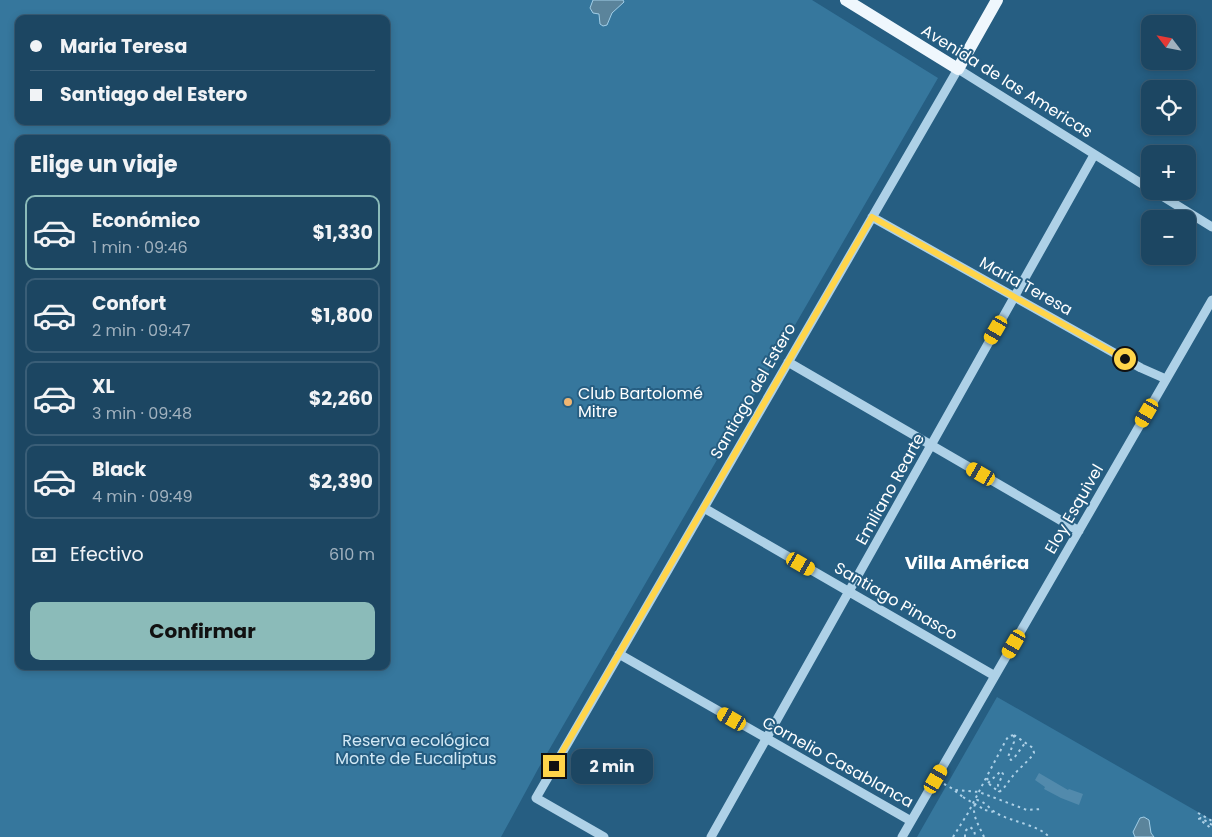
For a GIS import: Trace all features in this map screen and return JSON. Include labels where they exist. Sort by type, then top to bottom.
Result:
[{"type":"main road","name":"Avenida de las Americas","points":[[846,0],[958,69]]},
{"type":"main road","name":"Santiago del Estero","points":[[958,69],[997,0]]},
{"type":"street","name":"Avenida de las Americas","points":[[958,69],[1141,184]]},
{"type":"street","name":"Santiago del Estero","points":[[604,837],[536,798],[958,69]]},
{"type":"street","name":"Emiliano Rearte","points":[[711,837],[1094,155]]},
{"type":"street","points":[[1168,200],[1212,227]]},
{"type":"street","name":"Maria Teresa","points":[[872,217],[1140,368],[1166,379]]},
{"type":"street","name":"Eloy Esquivel","points":[[902,837],[1212,300]]},
{"type":"street","points":[[788,362],[1079,531]]},
{"type":"street","name":"Santiago Pinasco","points":[[704,508],[995,676]]},
{"type":"street","name":"Cornelio Casablanca","points":[[619,654],[911,821]]},
{"type":"path","points":[[1014,735],[1014,742],[1008,757],[1010,760],[1014,758],[1025,743]]},
{"type":"path","points":[[999,792],[1034,753],[1033,748],[1014,735]]},
{"type":"path","points":[[953,837],[961,826],[1006,740],[1009,736],[1014,735]]},
{"type":"path","points":[[988,783],[1001,771],[1003,774],[998,785],[999,792]]},
{"type":"path","points":[[987,776],[988,783],[999,792]]},
{"type":"path","points":[[946,785],[985,810],[996,812]]},
{"type":"path","points":[[955,790],[979,792],[1027,810],[1041,809]]},
{"type":"path","points":[[984,837],[973,811],[973,806],[977,800],[1020,824],[1045,832],[1049,837]]},
{"type":"path","points":[[1198,813],[1212,821]]},
{"type":"path","points":[[1202,818],[1212,827],[1199,819],[1202,818]]},
{"type":"path","points":[[965,837],[965,831],[970,827],[974,830],[975,834],[973,837]]},
{"type":"green space","name":"Club Bartolomé Mitre","points":[[0,0],[812,0],[938,78],[538,769],[501,837],[0,837]]},
{"type":"green space","points":[[997,697],[1212,820],[1212,837],[917,837]]},
{"type":"shaded area","points":[[593,0],[623,0],[624,2],[612,13],[607,25],[603,26],[600,24],[599,14],[593,13],[590,8]]},
{"type":"shaded area","points":[[1144,817],[1149,820],[1151,833],[1154,837],[1135,837],[1133,832],[1140,818]]},
{"type":"building","points":[[1039,773],[1068,790],[1083,794],[1079,805],[1044,789],[1045,787],[1035,780]]},
{"type":"place","name":"Club Bartolomé Mitre","points":[[568,402]]},
{"type":"district","name":"Villa América","points":[[967,562]]},
{"type":"route","points":[[554,766],[872,217],[1125,359]]},
{"type":"park label","name":"Reserva ecológica Monte de Eucaliptus","points":[[416,749]]}]
